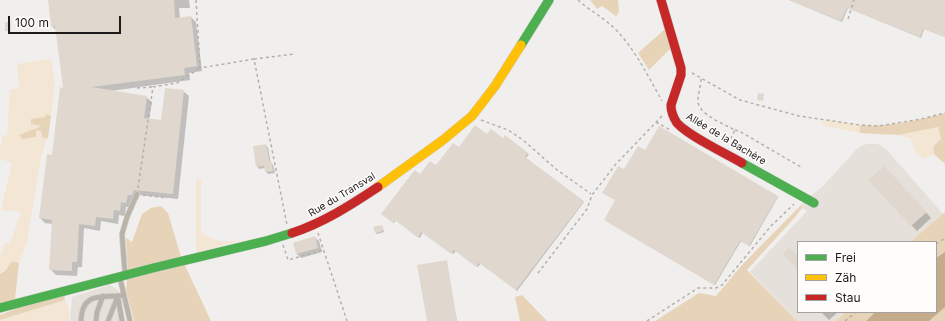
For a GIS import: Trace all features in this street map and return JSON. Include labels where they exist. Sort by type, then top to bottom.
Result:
[{"type":"street","name":"Rue du Transval","points":[[0,308],[88,282],[123,276],[266,241],[315,224],[331,216],[372,191],[443,140],[472,116],[495,86],[549,0]]},
{"type":"street","points":[[662,0],[681,68],[681,76],[672,100],[671,110]]},
{"type":"street","name":"Allée de la Bachère","points":[[671,110],[674,119],[685,129],[814,203]]},
{"type":"lane","points":[[130,321],[124,295],[122,234],[127,217],[138,194]]},
{"type":"lane","points":[[81,321],[82,312],[86,303],[94,297],[124,295]]},
{"type":"lane","points":[[96,321],[97,312],[103,296]]},
{"type":"lane","points":[[108,321],[118,296]]},
{"type":"lane","points":[[118,296],[122,321]]},
{"type":"path","points":[[196,0],[200,68]]},
{"type":"path","points":[[538,272],[587,209],[592,195],[616,164],[662,116],[671,110],[664,104],[639,59],[629,45],[606,21],[578,0]]},
{"type":"path","points":[[848,19],[854,0]]},
{"type":"path","points":[[137,88],[177,84],[200,68],[294,54]]},
{"type":"path","points":[[254,59],[288,229]]},
{"type":"path","points":[[681,68],[725,93],[751,104],[799,116],[860,125],[879,126],[892,125],[945,113]]},
{"type":"path","points":[[701,79],[698,101],[701,110],[801,167]]},
{"type":"path","points":[[153,87],[138,194],[167,198]]},
{"type":"path","points":[[472,116],[508,130],[523,140],[556,169],[592,195]]},
{"type":"path","points":[[728,142],[735,130]]},
{"type":"path","points":[[647,321],[698,288],[716,288],[722,285],[771,226],[802,196]]},
{"type":"path","points":[[318,234],[347,321]]},
{"type":"path","points":[[285,253],[288,260],[323,250]]},
{"type":"path","points":[[846,321],[855,313]]},
{"type":"shaded area","points":[[590,0],[618,0],[619,12],[616,16],[602,6],[597,9]]},
{"type":"shaded area","points":[[665,29],[671,48],[649,70],[638,53]]},
{"type":"shaded area","points":[[51,59],[55,84],[51,116],[46,114],[43,126],[36,128],[36,130],[42,130],[44,138],[48,138],[41,158],[27,242],[19,263],[12,262],[5,271],[0,274],[0,256],[5,242],[10,243],[21,212],[1,210],[12,163],[0,159],[0,148],[3,135],[7,135],[10,90],[19,88],[17,64]]},
{"type":"shaded area","points":[[945,113],[945,164],[934,154],[933,147],[941,139],[938,127],[898,135],[860,133],[860,125],[903,123]]},
{"type":"shaded area","points":[[46,114],[51,116],[48,138],[44,138],[41,131],[36,130],[36,137],[22,139],[19,135],[42,126],[31,124],[31,119],[45,117]]},
{"type":"shaded area","points":[[826,119],[860,125],[860,133],[821,125]]},
{"type":"shaded area","points":[[938,127],[941,139],[933,147],[934,154],[923,159],[916,153],[910,138],[898,135]]},
{"type":"shaded area","points":[[867,144],[878,144],[886,149],[943,214],[911,241],[797,241],[797,313],[845,313],[836,321],[797,321],[750,272],[807,211],[802,208],[801,205],[821,188],[861,146]]},
{"type":"shaded area","points":[[196,178],[201,180],[201,231],[215,240],[243,240],[196,253]]},
{"type":"shaded area","points":[[801,205],[802,208],[796,216],[747,270],[797,321],[655,321],[699,293],[716,296],[742,265]]},
{"type":"shaded area","points":[[161,206],[168,213],[181,257],[211,321],[134,321],[126,290],[128,270],[126,238],[132,242],[142,214],[151,208]]},
{"type":"shaded area","points":[[945,212],[945,252],[937,257],[937,241],[911,241]]},
{"type":"shaded area","points":[[945,252],[945,307],[929,321],[866,321],[874,313],[937,313],[937,257]]},
{"type":"shaded area","points":[[12,261],[19,263],[15,299],[0,304],[0,274],[5,271]]},
{"type":"shaded area","points":[[110,285],[118,290],[126,321],[70,321],[72,297]]},
{"type":"shaded area","points":[[64,295],[65,300],[0,320],[0,315],[26,305]]},
{"type":"shaded area","points":[[522,295],[547,321],[520,321],[515,297]]},
{"type":"shaded area","points":[[65,300],[69,308],[69,321],[0,321],[0,320]]},
{"type":"shaded area","points":[[944,307],[945,321],[929,321]]},
{"type":"shaded area","points":[[845,313],[874,313],[866,321],[836,321]]},
{"type":"building","points":[[48,0],[174,0],[175,18],[191,16],[197,66],[184,68],[185,75],[91,87],[147,96],[144,118],[161,120],[165,88],[184,90],[173,194],[134,190],[132,195],[128,195],[126,203],[121,202],[120,211],[114,210],[113,219],[96,217],[95,226],[79,224],[77,262],[72,262],[72,271],[49,270],[52,220],[39,218],[47,154],[52,155],[60,87],[63,88],[55,26],[51,27]]},
{"type":"building","points":[[789,0],[945,0],[945,37],[923,29],[920,37],[847,8],[841,21]]},
{"type":"building","points":[[5,22],[11,22],[11,31],[5,31]]},
{"type":"building","points":[[758,93],[764,94],[763,101],[757,100]]},
{"type":"building","points":[[475,125],[487,134],[491,129],[503,138],[505,135],[528,153],[525,157],[584,201],[516,290],[479,263],[476,267],[454,250],[451,254],[421,232],[418,238],[395,220],[393,223],[381,214],[415,170],[420,174],[430,161],[436,165],[453,143],[459,147]]},
{"type":"building","points":[[659,126],[778,196],[749,246],[740,241],[714,285],[604,220],[615,200],[602,193],[618,166],[624,169],[638,146],[645,150]]},
{"type":"building","points":[[266,144],[273,171],[265,172],[264,166],[256,167],[253,146]]},
{"type":"building","points":[[884,166],[927,212],[911,226],[868,180]]},
{"type":"building","points":[[382,225],[383,231],[375,233],[373,227]]},
{"type":"building","points":[[315,236],[318,248],[296,254],[293,243]]},
{"type":"building","points":[[789,247],[797,255],[797,269],[783,254]]},
{"type":"building","points":[[447,260],[457,321],[427,321],[417,265]]},
{"type":"traffic: fast","points":[[521,45],[549,0]]},
{"type":"traffic: fast","points":[[742,163],[814,203]]},
{"type":"traffic: fast","points":[[0,308],[153,268],[266,241],[292,233]]},
{"type":"traffic: slow","points":[[378,187],[443,140],[472,116],[495,86],[521,45]]},
{"type":"traffic: jam","points":[[661,0],[681,68],[681,75],[671,105],[674,119],[690,134],[742,163]]},
{"type":"traffic: jam","points":[[292,233],[326,219],[378,187]]}]
